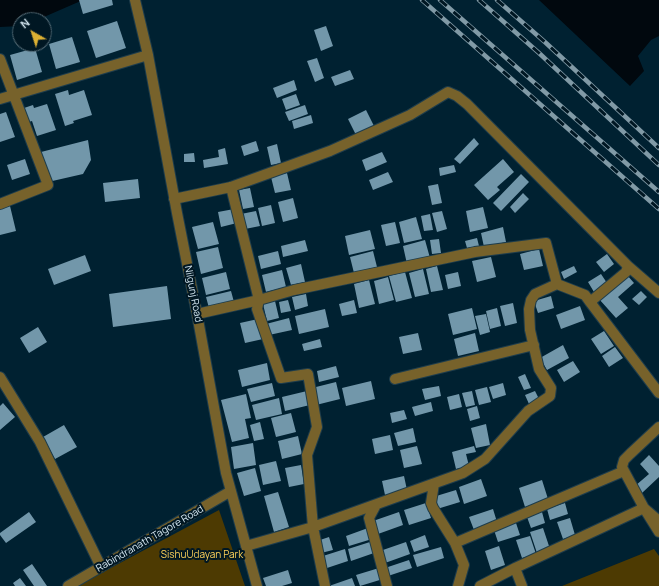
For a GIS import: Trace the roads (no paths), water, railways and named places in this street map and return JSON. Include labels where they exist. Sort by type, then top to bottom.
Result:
[{"type":"street","name":"Nilgunj Road","points":[[135,0],[148,55],[226,473],[257,586]]},
{"type":"street","points":[[0,99],[148,55]]},
{"type":"street","points":[[0,60],[48,185],[0,204]]},
{"type":"street","points":[[174,199],[231,187],[330,151],[410,115],[448,92],[458,96],[467,104],[628,266],[659,292]]},
{"type":"street","points":[[231,187],[259,300],[257,309],[281,378],[308,374],[317,427],[307,455],[313,527],[325,586]]},
{"type":"street","points":[[197,314],[259,300],[294,290],[475,252],[546,243],[557,284]]},
{"type":"street","points":[[590,302],[626,272],[628,266]]},
{"type":"street","points":[[246,546],[313,527],[463,474],[485,459],[528,411],[550,396],[552,392],[539,369],[530,330],[529,309],[531,300],[535,294],[557,284],[585,295],[659,392]]},
{"type":"street","points":[[395,379],[534,345]]},
{"type":"street","points":[[0,377],[40,442],[101,567]]},
{"type":"street","points":[[659,427],[624,460],[622,467],[659,532]]},
{"type":"street","points":[[455,543],[624,471]]},
{"type":"street","points":[[434,484],[431,503],[455,543],[464,565],[458,586]]},
{"type":"street","name":"Rabindranath Tagore Road","points":[[68,586],[231,491]]},
{"type":"street","points":[[376,505],[369,518],[387,586]]},
{"type":"street","points":[[644,508],[659,521]]},
{"type":"street","points":[[480,586],[514,568],[644,508]]},
{"type":"street","points":[[514,568],[522,586]]},
{"type":"railway","points":[[422,0],[659,209]]},
{"type":"railway","points":[[440,0],[659,192]]},
{"type":"railway","points":[[479,0],[539,53],[659,165]]},
{"type":"railway","points":[[497,0],[546,43],[659,148]]},
{"type":"park label","name":"SishuUdayan Park","points":[[202,555]]}]
